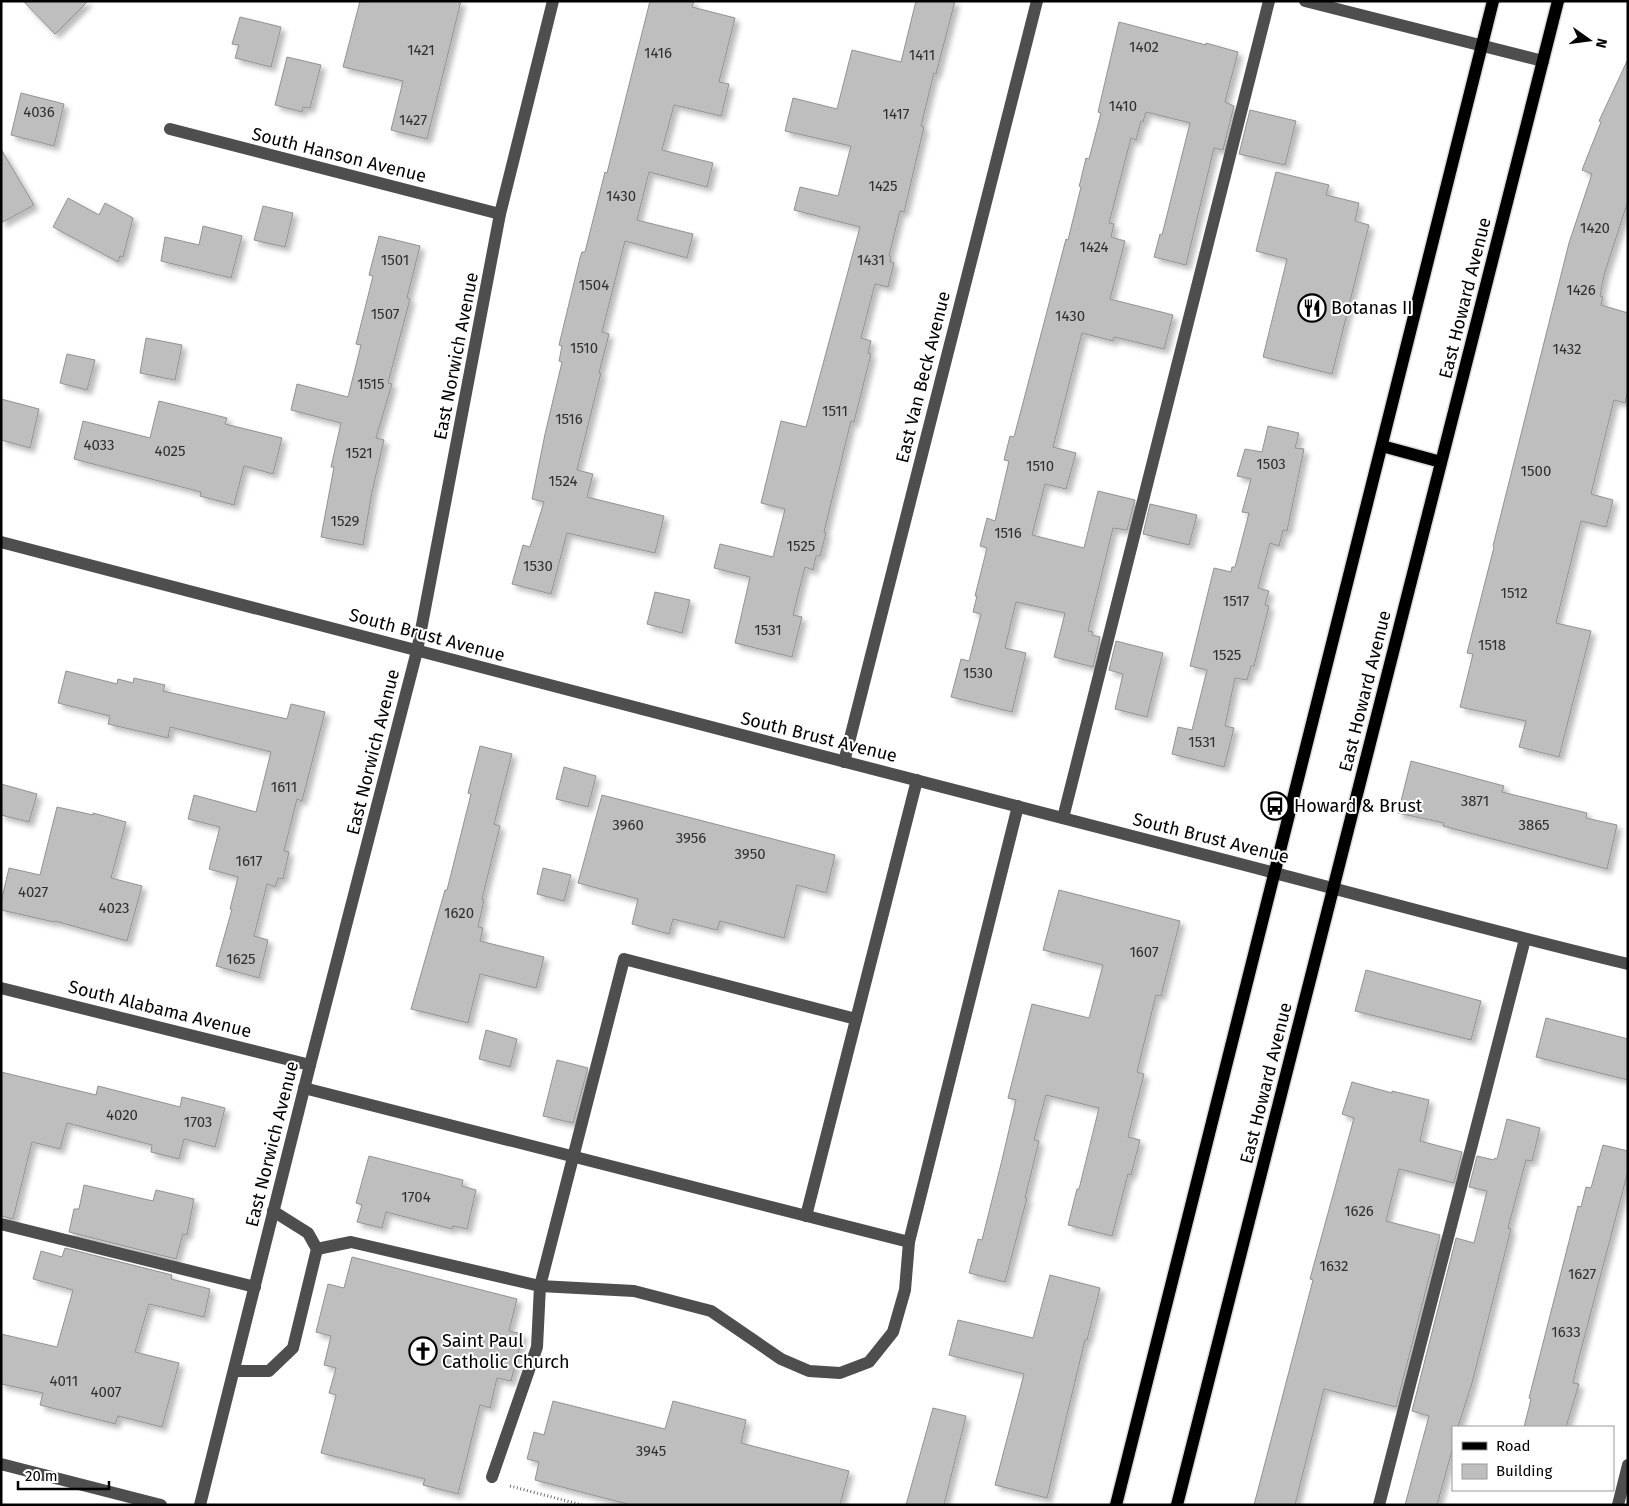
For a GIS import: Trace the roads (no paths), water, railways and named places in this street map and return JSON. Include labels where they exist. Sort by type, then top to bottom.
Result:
[{"type":"main road","points":[[1116,1505],[1493,1]]},
{"type":"main road","name":"East Howard Avenue","points":[[1177,1505],[1558,1]]},
{"type":"main road","points":[[1382,446],[1441,462]]},
{"type":"street","name":"East Norwich Avenue","points":[[200,1505],[304,1088],[417,650],[500,214],[553,1]]},
{"type":"street","name":"East Van Beck Avenue","points":[[844,762],[1037,1]]},
{"type":"street","points":[[1063,818],[1269,1]]},
{"type":"street","points":[[1304,1],[1544,61]]},
{"type":"street","name":"South Hanson Avenue","points":[[170,129],[500,214]]},
{"type":"street","name":"South Brust Avenue","points":[[1,542],[844,762],[1275,872],[1525,939],[1628,964]]},
{"type":"street","points":[[806,1216],[917,780]]},
{"type":"street","points":[[317,1249],[351,1242],[540,1286],[634,1291],[711,1311],[781,1359],[809,1371],[840,1373],[869,1362],[893,1332],[905,1290],[909,1242],[1018,806]]},
{"type":"street","points":[[1379,1505],[1525,939]]},
{"type":"street","points":[[492,1477],[537,1347],[540,1286],[624,959],[856,1019]]},
{"type":"street","name":"South Alabama Avenue","points":[[1,988],[310,1065]]},
{"type":"street","points":[[304,1088],[909,1242]]},
{"type":"street","points":[[234,1371],[269,1371],[293,1348],[317,1249],[308,1234],[274,1211]]},
{"type":"street","points":[[1,1224],[254,1287]]},
{"type":"street","points":[[1,1464],[161,1505]]},
{"type":"street","points":[[1618,1505],[1628,1465]]},
{"type":"place","name":"Botanas II","points":[[1312,308]]},
{"type":"place","name":"Howard & Brust","points":[[1275,806]]},
{"type":"place","name":"Saint Paul Catholic Church","points":[[423,1351]]}]
